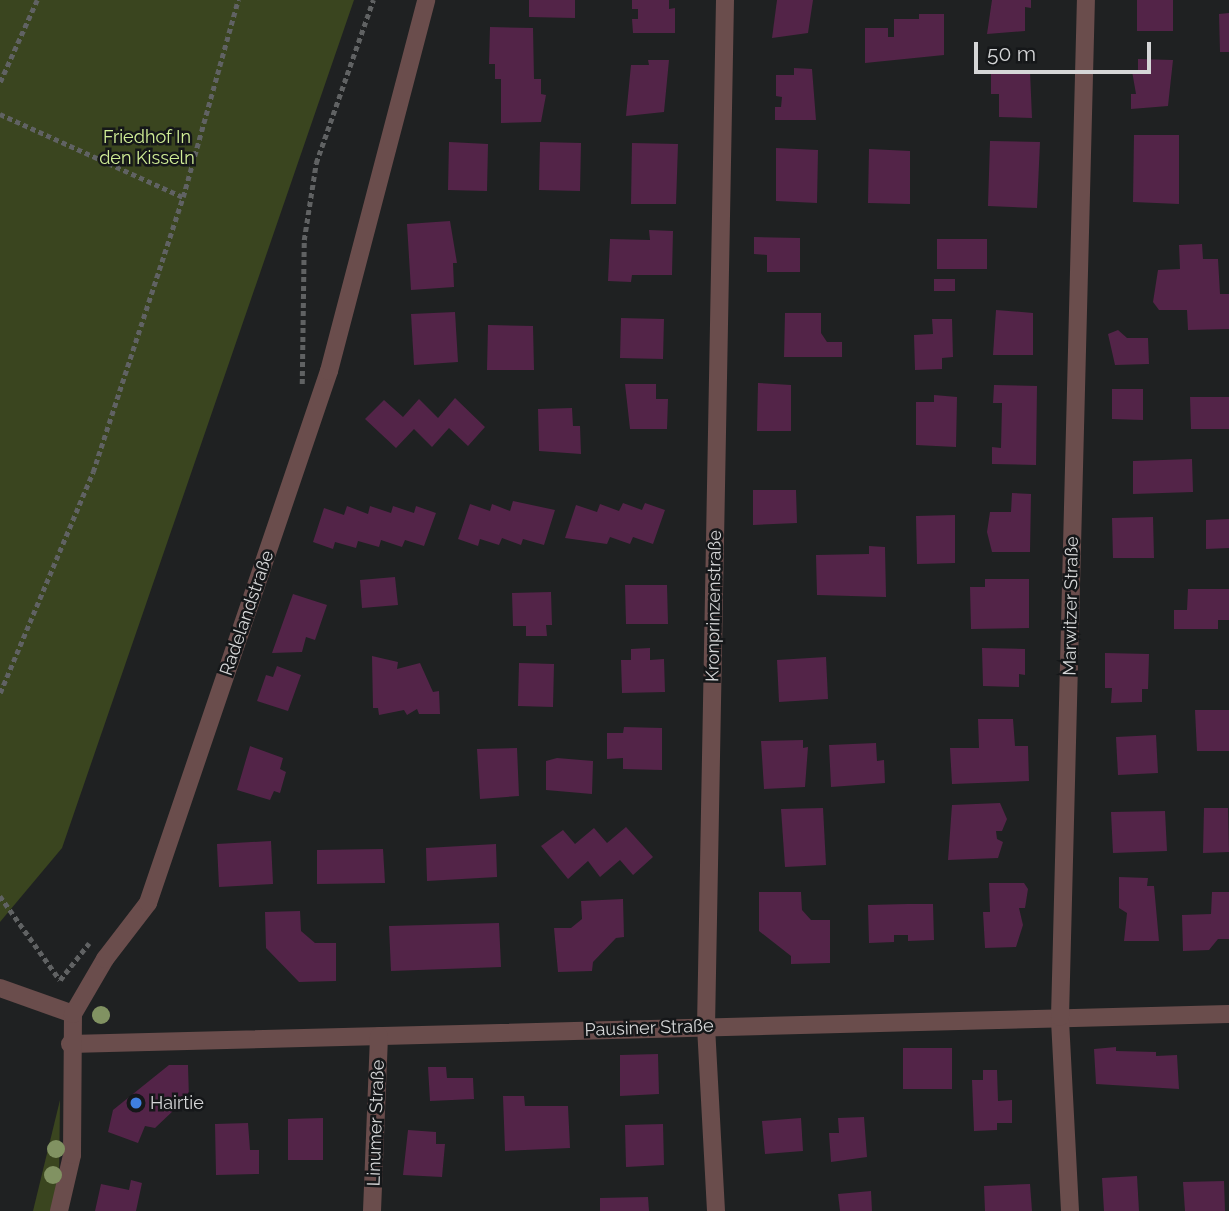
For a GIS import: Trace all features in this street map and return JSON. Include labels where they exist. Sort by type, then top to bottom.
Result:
[{"type":"street","name":"Radelandstraße","points":[[60,1211],[74,1131],[70,1044],[74,1014],[82,993],[150,897],[329,371],[426,0]]},
{"type":"street","name":"Kronprinzenstraße","points":[[716,1211],[706,1027],[725,0]]},
{"type":"street","name":"Marwitzer Straße","points":[[1070,1211],[1060,1017],[1086,0]]},
{"type":"street","points":[[0,988],[74,1014]]},
{"type":"street","name":"Pausiner Straße","points":[[70,1044],[1229,1014]]},
{"type":"street","name":"Linumer Straße","points":[[372,1211],[379,1035]]},
{"type":"path","points":[[0,82],[37,0]]},
{"type":"path","points":[[0,693],[93,472],[183,197],[238,0]]},
{"type":"path","points":[[302,390],[304,240],[316,163],[373,0]]},
{"type":"path","points":[[0,114],[183,197]]},
{"type":"path","points":[[0,897],[60,980],[92,939]]},
{"type":"green space","name":"Friedhof In den Kisseln","points":[[0,0],[354,0],[62,848],[0,922]]},
{"type":"green space","points":[[60,1100],[59,1180],[52,1211],[33,1211]]},
{"type":"building","points":[[529,0],[575,0],[575,18],[529,17]]},
{"type":"building","points":[[632,0],[669,0],[669,9],[675,8],[675,33],[633,33],[632,19],[638,19],[638,9],[632,9]]},
{"type":"building","points":[[777,0],[813,0],[808,33],[772,38]]},
{"type":"building","points":[[992,0],[1031,0],[1031,8],[1025,7],[1025,31],[987,34]]},
{"type":"building","points":[[1137,0],[1173,0],[1173,31],[1137,31]]},
{"type":"building","points":[[1229,13],[1229,52],[1220,52],[1219,14]]},
{"type":"building","points":[[919,14],[944,14],[944,55],[865,63],[865,28],[888,28],[888,37],[894,37],[894,19],[919,19]]},
{"type":"building","points":[[490,27],[533,28],[534,79],[541,79],[541,94],[546,95],[541,122],[501,123],[501,79],[495,79],[495,64],[489,64]]},
{"type":"building","points":[[1138,59],[1173,60],[1168,106],[1131,109],[1131,94],[1136,94],[1132,71],[1138,71]]},
{"type":"building","points":[[648,60],[669,60],[664,112],[626,116],[631,65],[649,65]]},
{"type":"building","points":[[794,68],[812,69],[816,120],[775,120],[775,107],[781,107],[782,97],[776,96],[776,75],[794,75]]},
{"type":"building","points":[[991,70],[1030,71],[1032,118],[999,117],[999,94],[991,94]]},
{"type":"building","points":[[1134,135],[1179,135],[1179,204],[1133,202]]},
{"type":"building","points":[[990,141],[1040,142],[1037,208],[988,206]]},
{"type":"building","points":[[449,142],[488,144],[487,191],[448,190]]},
{"type":"building","points":[[540,142],[581,143],[580,191],[539,190]]},
{"type":"building","points":[[632,143],[678,144],[676,204],[631,204]]},
{"type":"building","points":[[776,148],[818,150],[817,203],[776,201]]},
{"type":"building","points":[[869,149],[910,151],[910,204],[868,203]]},
{"type":"building","points":[[450,221],[457,263],[453,263],[454,287],[411,290],[407,224]]},
{"type":"building","points":[[649,230],[673,231],[672,275],[632,275],[631,282],[608,281],[610,239],[650,240]]},
{"type":"building","points":[[754,237],[800,238],[800,272],[767,272],[767,255],[754,254]]},
{"type":"building","points":[[937,239],[987,239],[987,269],[937,269]]},
{"type":"building","points":[[1202,244],[1203,259],[1218,259],[1220,294],[1229,294],[1229,329],[1188,330],[1187,310],[1159,310],[1153,302],[1158,270],[1180,269],[1179,245]]},
{"type":"building","points":[[934,279],[955,279],[955,291],[934,291]]},
{"type":"building","points":[[996,310],[1033,313],[1033,355],[993,355]]},
{"type":"building","points":[[455,312],[458,362],[414,365],[411,314]]},
{"type":"building","points":[[785,313],[821,313],[821,333],[827,342],[842,342],[842,357],[784,357]]},
{"type":"building","points":[[621,318],[664,319],[663,359],[620,358]]},
{"type":"building","points":[[932,319],[952,319],[953,357],[942,358],[942,369],[915,370],[914,335],[933,334]]},
{"type":"building","points":[[488,325],[533,326],[534,370],[487,370]]},
{"type":"building","points":[[1118,330],[1127,338],[1148,338],[1149,364],[1115,365],[1108,334]]},
{"type":"building","points":[[758,383],[791,385],[791,431],[757,431]]},
{"type":"building","points":[[625,384],[656,384],[656,399],[668,399],[667,429],[630,429]]},
{"type":"building","points":[[994,385],[1037,386],[1036,465],[992,464],[992,447],[1001,448],[1002,403],[993,403]]},
{"type":"building","points":[[1112,389],[1143,389],[1143,420],[1112,419]]},
{"type":"building","points":[[934,395],[957,397],[956,447],[916,445],[916,402],[934,402]]},
{"type":"building","points":[[1190,397],[1229,397],[1229,429],[1191,429]]},
{"type":"building","points":[[455,398],[485,427],[468,446],[449,428],[432,447],[414,429],[396,448],[365,419],[384,400],[403,417],[419,399],[438,418]]},
{"type":"building","points":[[572,408],[573,426],[580,426],[581,454],[539,451],[538,409]]},
{"type":"building","points":[[1192,459],[1193,492],[1133,494],[1133,461]]},
{"type":"building","points":[[753,490],[796,490],[797,523],[753,525]]},
{"type":"building","points":[[1012,493],[1031,494],[1030,552],[992,552],[987,532],[990,512],[1011,512]]},
{"type":"building","points":[[513,501],[555,510],[544,545],[523,539],[521,545],[502,538],[499,545],[480,539],[478,546],[458,539],[470,504],[490,511],[492,504],[510,511]]},
{"type":"building","points":[[623,503],[642,510],[645,503],[665,510],[653,544],[633,537],[630,544],[610,537],[607,544],[565,538],[576,505],[597,512],[600,504],[619,511]]},
{"type":"building","points":[[347,506],[368,514],[370,506],[391,513],[393,506],[414,513],[416,506],[436,513],[424,546],[405,540],[402,547],[381,540],[379,547],[358,541],[356,548],[335,542],[333,549],[313,542],[324,508],[344,515]]},
{"type":"building","points":[[955,515],[955,563],[917,564],[916,516]]},
{"type":"building","points":[[1153,517],[1154,558],[1113,558],[1112,518]]},
{"type":"building","points":[[1229,519],[1229,548],[1206,549],[1206,520]]},
{"type":"building","points":[[869,546],[885,547],[886,597],[817,595],[816,555],[869,554]]},
{"type":"building","points":[[395,577],[398,605],[362,608],[360,580]]},
{"type":"building","points":[[985,579],[1029,579],[1029,628],[971,629],[970,587],[985,587]]},
{"type":"building","points":[[625,585],[667,585],[668,624],[626,624]]},
{"type":"building","points":[[1188,589],[1229,589],[1229,620],[1218,620],[1218,629],[1174,629],[1174,610],[1187,610]]},
{"type":"building","points":[[551,592],[552,625],[546,625],[547,636],[526,636],[526,626],[513,626],[512,593]]},
{"type":"building","points":[[293,594],[327,605],[315,640],[306,637],[302,652],[272,653]]},
{"type":"building","points":[[650,648],[650,660],[664,659],[665,692],[622,693],[621,660],[631,660],[631,649]]},
{"type":"building","points":[[982,648],[1025,649],[1025,675],[1019,674],[1019,687],[983,686]]},
{"type":"building","points":[[1105,653],[1149,654],[1148,689],[1142,689],[1142,702],[1111,703],[1112,688],[1105,688]]},
{"type":"building","points":[[372,656],[398,662],[397,669],[420,663],[433,692],[439,691],[440,714],[419,714],[417,709],[407,715],[404,710],[379,715],[378,708],[373,708]]},
{"type":"building","points":[[826,657],[828,699],[779,702],[777,660]]},
{"type":"building","points":[[519,663],[554,664],[553,707],[518,706]]},
{"type":"building","points":[[277,666],[301,675],[288,711],[257,701],[266,675],[273,677]]},
{"type":"building","points":[[1195,710],[1229,710],[1229,751],[1197,751]]},
{"type":"building","points":[[978,719],[1013,719],[1015,746],[1028,746],[1029,781],[952,784],[950,748],[979,748]]},
{"type":"building","points":[[624,727],[662,728],[662,770],[623,769],[623,758],[607,759],[607,733],[623,733]]},
{"type":"building","points":[[1156,735],[1158,773],[1118,775],[1116,737]]},
{"type":"building","points":[[803,740],[803,748],[808,747],[805,787],[764,789],[761,741]]},
{"type":"building","points":[[876,743],[877,761],[884,760],[885,783],[831,787],[829,745]]},
{"type":"building","points":[[250,746],[283,758],[280,769],[286,772],[280,793],[274,791],[270,800],[237,790]]},
{"type":"building","points":[[517,748],[519,796],[480,799],[477,749]]},
{"type":"building","points":[[557,758],[593,761],[592,794],[546,790],[546,761]]},
{"type":"building","points":[[1000,803],[1007,819],[1002,831],[996,831],[997,839],[1003,842],[998,858],[948,860],[952,805]]},
{"type":"building","points":[[823,808],[826,865],[785,867],[781,809]]},
{"type":"building","points":[[1204,808],[1228,808],[1229,852],[1203,853]]},
{"type":"building","points":[[1165,811],[1167,851],[1113,853],[1111,812]]},
{"type":"building","points":[[626,827],[653,857],[633,875],[620,860],[600,877],[588,861],[568,879],[541,846],[563,830],[575,844],[594,828],[607,843]]},
{"type":"building","points":[[271,841],[273,884],[219,887],[217,844]]},
{"type":"building","points":[[496,844],[497,877],[427,881],[426,848]]},
{"type":"building","points":[[383,849],[385,883],[317,884],[317,850]]},
{"type":"building","points":[[1119,877],[1148,878],[1147,886],[1154,886],[1159,941],[1124,941],[1127,913],[1119,908]]},
{"type":"building","points":[[989,883],[1024,883],[1028,889],[1025,908],[1019,908],[1023,925],[1016,947],[985,948],[983,912],[990,912]]},
{"type":"building","points":[[759,892],[801,892],[802,910],[811,920],[830,920],[830,963],[791,964],[791,956],[759,931]]},
{"type":"building","points":[[1212,892],[1229,892],[1229,939],[1218,939],[1209,950],[1183,951],[1182,915],[1211,914]]},
{"type":"building","points":[[623,899],[624,937],[616,938],[593,962],[592,971],[558,972],[554,928],[571,928],[582,919],[581,901]]},
{"type":"building","points":[[933,904],[934,940],[908,941],[908,935],[894,935],[894,942],[869,943],[868,905]]},
{"type":"building","points":[[300,911],[301,931],[315,943],[336,943],[336,981],[299,982],[266,948],[265,912]]},
{"type":"building","points":[[499,923],[501,967],[391,971],[389,926]]},
{"type":"building","points":[[1116,1047],[1116,1051],[1156,1052],[1156,1056],[1177,1055],[1179,1089],[1096,1084],[1094,1049]]},
{"type":"building","points":[[903,1048],[952,1048],[952,1089],[903,1089]]},
{"type":"building","points":[[658,1054],[659,1094],[620,1096],[620,1055]]},
{"type":"building","points":[[169,1065],[188,1065],[189,1099],[172,1102],[174,1110],[155,1128],[145,1126],[138,1143],[108,1132],[113,1110]]},
{"type":"building","points":[[428,1067],[446,1067],[447,1078],[473,1078],[474,1099],[430,1101]]},
{"type":"building","points":[[983,1070],[997,1070],[998,1101],[1012,1100],[1012,1123],[997,1123],[997,1130],[974,1131],[972,1080],[983,1080]]},
{"type":"building","points":[[503,1096],[524,1096],[525,1106],[568,1106],[570,1148],[505,1151]]},
{"type":"building","points":[[864,1117],[867,1157],[831,1162],[829,1133],[839,1133],[838,1118]]},
{"type":"building","points":[[323,1118],[323,1160],[288,1160],[288,1119]]},
{"type":"building","points":[[801,1118],[803,1151],[765,1154],[762,1121]]},
{"type":"building","points":[[248,1123],[250,1150],[259,1150],[259,1174],[216,1175],[215,1124]]},
{"type":"building","points":[[663,1124],[664,1165],[626,1167],[625,1125]]},
{"type":"building","points":[[408,1130],[436,1132],[436,1144],[445,1144],[442,1177],[403,1175]]},
{"type":"building","points":[[1137,1176],[1139,1211],[1104,1211],[1102,1178]]},
{"type":"building","points":[[131,1180],[142,1183],[136,1211],[95,1211],[101,1184],[129,1190]]},
{"type":"building","points":[[1224,1181],[1225,1211],[1185,1211],[1183,1182]]},
{"type":"building","points":[[1030,1184],[1032,1211],[985,1211],[984,1186]]},
{"type":"building","points":[[871,1191],[872,1211],[840,1211],[838,1194]]},
{"type":"building","points":[[648,1197],[649,1211],[600,1211],[600,1198]]},
{"type":"place","name":"Hairtie","points":[[136,1103]]}]
